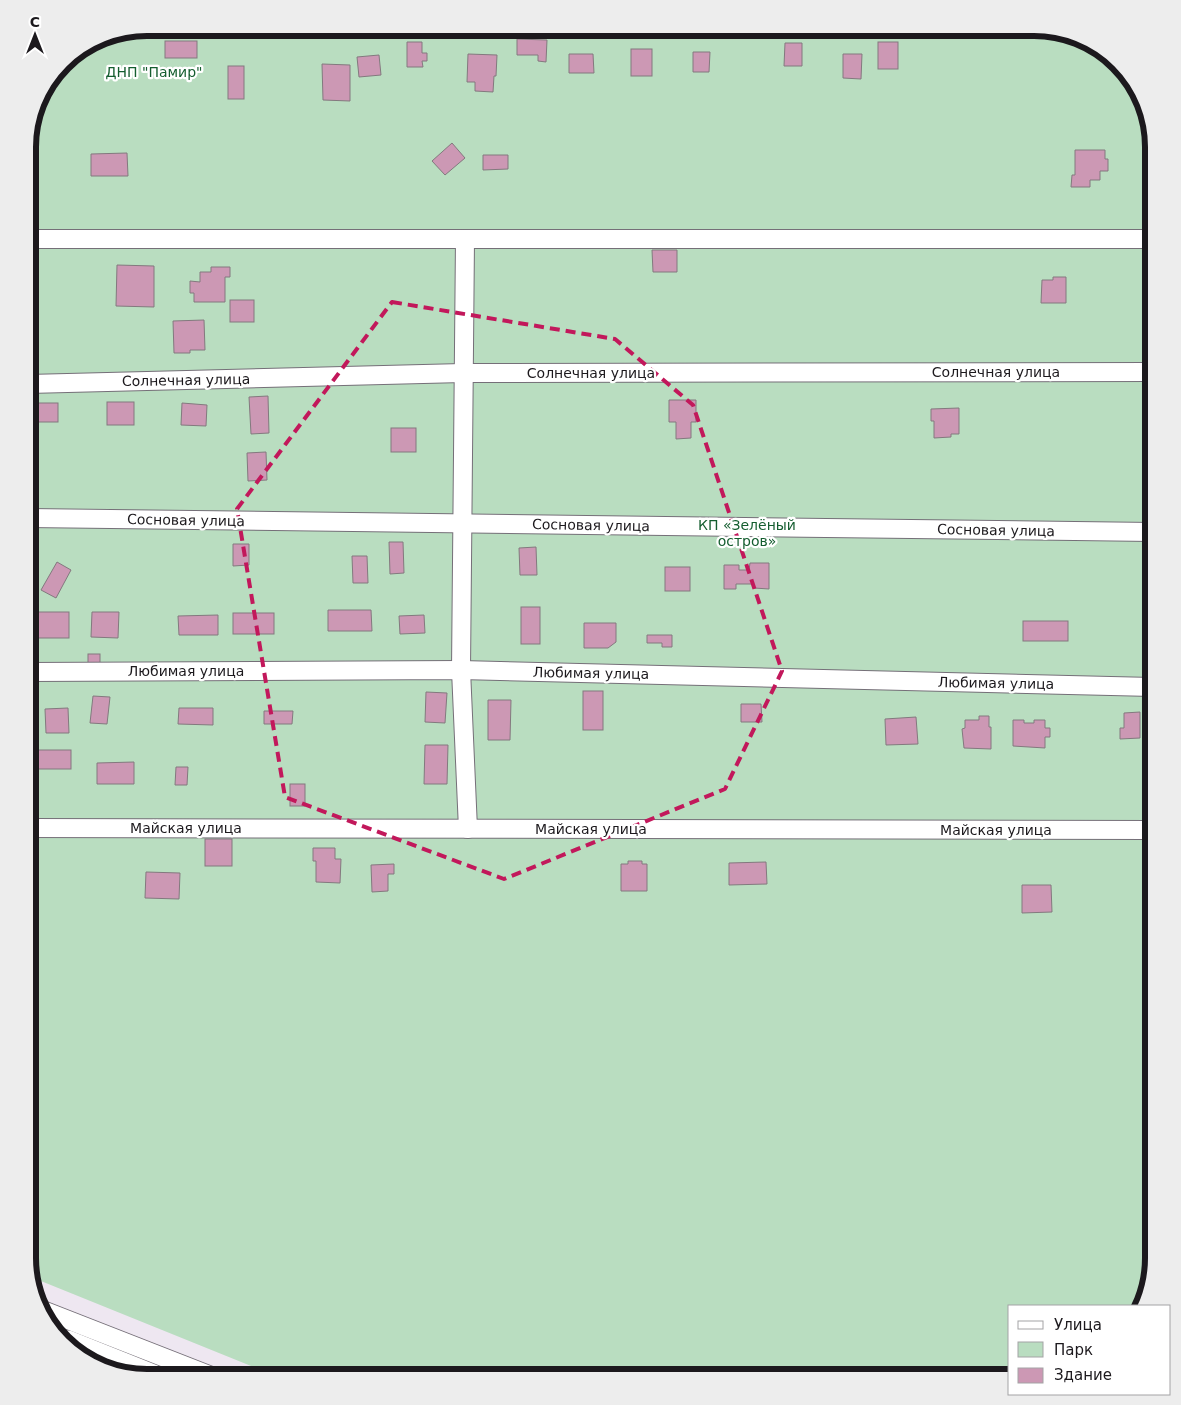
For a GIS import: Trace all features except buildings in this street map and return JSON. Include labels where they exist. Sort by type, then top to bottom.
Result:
[{"type":"highway","points":[[90,1353],[126,1367]]},
{"type":"street","points":[[36,239],[1145,239]]},
{"type":"street","points":[[465,239],[461,670],[468,829]]},
{"type":"street","name":"Солнечная улица","points":[[36,384],[463,373],[1145,372]]},
{"type":"street","name":"Сосновая улица","points":[[36,518],[1145,532]]},
{"type":"street","name":"Любимая улица","points":[[36,672],[461,670],[1145,687]]},
{"type":"street","name":"Майская улица","points":[[36,828],[1145,830]]},
{"type":"street","points":[[52,1314],[191,1369]]},
{"type":"highlighted area","points":[[392,302],[615,339],[693,405],[782,671],[725,789],[504,879],[285,797],[237,509]]},
{"type":"green space","name":"КП «Зелёный остров»","points":[[140,36],[1041,36],[1070,42],[1089,51],[1117,74],[1133,98],[1143,125],[1145,147],[1145,1258],[1143,1280],[1134,1305],[1008,1305],[1008,1369],[258,1369],[38,1280],[36,1265],[36,140],[40,118],[51,92],[64,74],[86,55],[118,40]]},
{"type":"park label","name":"ДНП \"Памир\"","points":[[154,72]]}]
